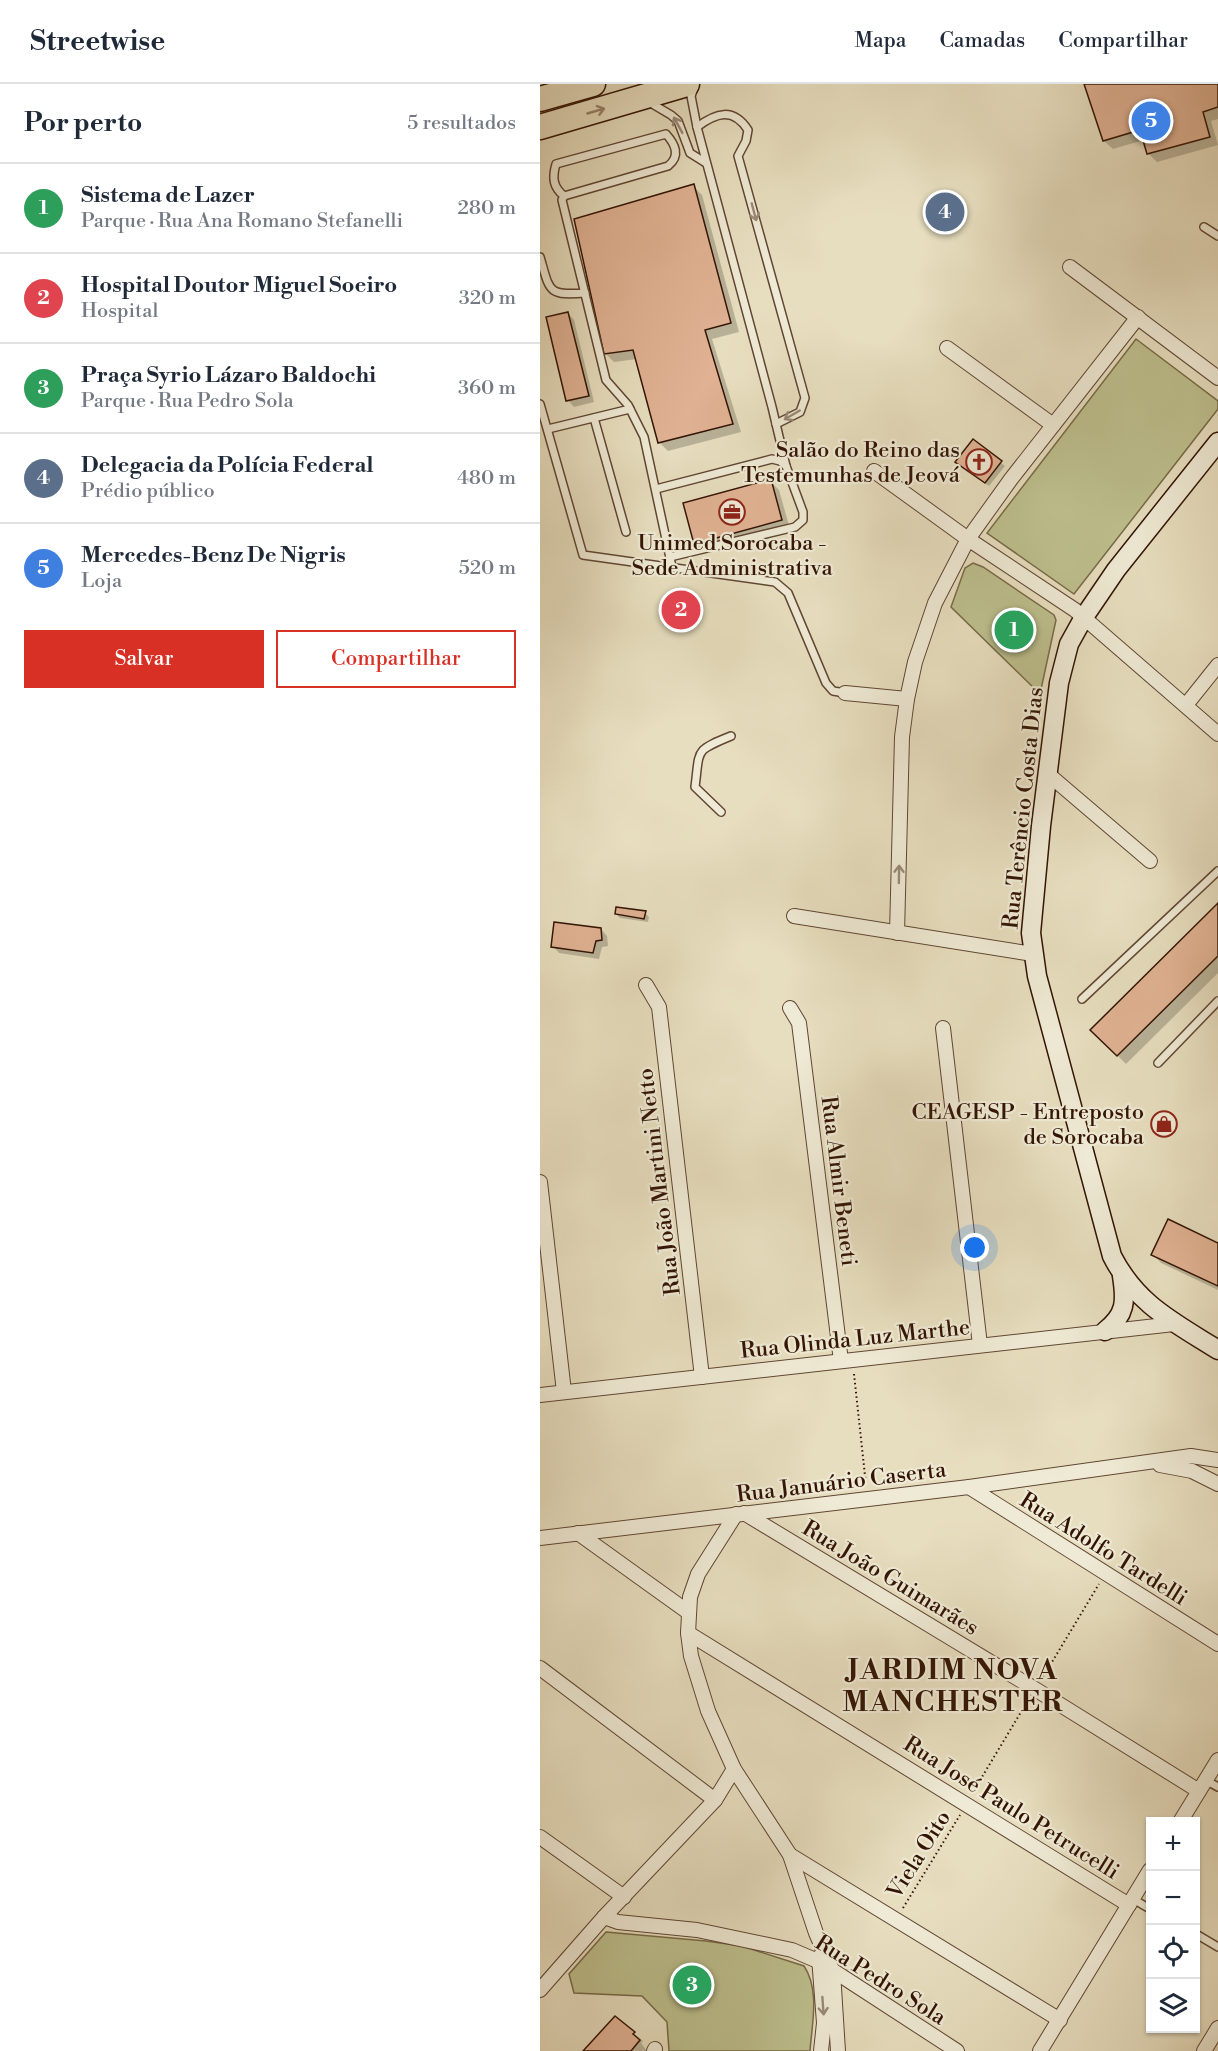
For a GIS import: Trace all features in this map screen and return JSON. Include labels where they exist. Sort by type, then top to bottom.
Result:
[{"type":"highway","points":[[540,99],[593,84]]},
{"type":"highway","points":[[540,127],[687,84]]},
{"type":"street","points":[[1070,267],[1218,378]]},
{"type":"street","points":[[897,933],[902,737],[915,662],[935,603],[968,539],[1137,317]]},
{"type":"street","points":[[947,348],[1053,425]]},
{"type":"street","name":"Rua Terêncio Costa Dias","points":[[1218,442],[1116,570],[1084,617],[1069,644],[1059,683],[1031,933],[1033,954],[1073,1115],[1112,1256],[1122,1276],[1138,1295],[1174,1324],[1218,1350]]},
{"type":"street","points":[[874,471],[968,539],[1084,617],[1218,734]]},
{"type":"street","points":[[1186,705],[1218,665]]},
{"type":"street","points":[[845,693],[907,699]]},
{"type":"street","points":[[1048,774],[1150,861]]},
{"type":"street","points":[[794,916],[1033,954]]},
{"type":"street","name":"Rua João Martini Netto","points":[[646,985],[658,1007],[702,1377]]},
{"type":"street","name":"Rua Almir Beneti","points":[[790,1008],[799,1023],[847,1360]]},
{"type":"street","points":[[943,1028],[980,1345]]},
{"type":"street","points":[[540,1182],[564,1392]]},
{"type":"street","points":[[1105,1331],[1120,1317],[1124,1307],[1122,1276]]},
{"type":"street","name":"Rua Olinda Luz Marthe","points":[[540,1395],[1174,1324]]},
{"type":"street","name":"Rua Januário Caserta","points":[[540,1538],[969,1487],[1191,1456],[1218,1460]]},
{"type":"street","points":[[1146,1463],[1192,1471],[1218,1484]]},
{"type":"street","name":"Rua Adolfo Tardelli","points":[[969,1487],[1218,1644]]},
{"type":"street","points":[[740,1514],[698,1574],[690,1597],[688,1612],[690,1656],[708,1711],[734,1768],[790,1855],[816,1933],[833,1972],[838,2051]]},
{"type":"street","name":"Rua João Guimarães","points":[[740,1514],[1035,1689],[1208,1786]]},
{"type":"street","points":[[578,1533],[688,1612]]},
{"type":"street","name":"Rua José Paulo Petrucelli","points":[[688,1633],[1131,1902]]},
{"type":"street","points":[[540,1668],[715,1800]]},
{"type":"street","points":[[1183,1817],[1208,1786],[1218,1760]]},
{"type":"street","points":[[540,1990],[604,1917],[715,1800],[734,1768]]},
{"type":"street","points":[[540,1837],[624,1897]]},
{"type":"street","points":[[790,1855],[1060,2020]]},
{"type":"street","points":[[1040,2051],[1149,1871]]},
{"type":"street","name":"Rua Pedro Sola","points":[[604,1917],[618,1922],[697,1930],[792,1950],[820,1962],[957,2051]]},
{"type":"street","points":[[816,1933],[824,2023],[821,2051]]},
{"type":"street","points":[[1211,2046],[1218,2028]]},
{"type":"lane","points":[[670,557],[795,527],[803,520],[803,512],[786,466],[697,127],[691,96],[695,84]]},
{"type":"lane","points":[[638,98],[651,102],[678,121],[690,153],[706,163]]},
{"type":"lane","points":[[697,127],[718,115],[731,115],[741,120],[748,130],[747,141],[738,156],[805,398],[800,412],[776,424]]},
{"type":"lane","points":[[564,196],[557,190],[554,182],[556,164],[666,134],[675,147],[676,156],[668,166],[564,196],[561,200],[606,380],[630,409],[644,436],[672,567]]},
{"type":"lane","points":[[1204,227],[1218,236]]},
{"type":"lane","points":[[540,257],[548,287],[555,292],[585,293]]},
{"type":"lane","points":[[540,404],[583,555],[775,582],[788,593],[826,683],[833,691],[845,693]]},
{"type":"lane","points":[[548,429],[630,409]]},
{"type":"lane","points":[[594,418],[626,532]]},
{"type":"lane","points":[[656,489],[772,459],[786,466]]},
{"type":"lane","points":[[721,812],[694,787],[699,754],[702,749],[731,736]]},
{"type":"lane","points":[[1082,999],[1218,871]]},
{"type":"lane","points":[[1158,1063],[1218,1001]]},
{"type":"lane","points":[[1131,1902],[1146,1908]]},
{"type":"lane","points":[[1200,1936],[1218,1947]]},
{"type":"path","points":[[847,1360],[867,1499]]},
{"type":"path","name":"Viela Oito","points":[[896,1920],[1105,1574]]},
{"type":"green space","points":[[1136,339],[1218,401],[1218,409],[1074,594],[987,533]]},
{"type":"green space","points":[[973,563],[983,567],[1054,615],[1056,620],[1040,694],[951,607],[965,568]]},
{"type":"green space","points":[[606,1932],[742,1946],[804,1966],[812,1985],[813,1996],[810,2051],[669,2051],[667,2022],[642,1996],[574,1993],[569,1974]]},
{"type":"building","points":[[1084,84],[1218,84],[1218,107],[1203,112],[1210,137],[1147,154],[1140,130],[1103,141]]},
{"type":"building","points":[[694,184],[731,323],[705,330],[733,424],[658,443],[633,350],[604,354],[574,219]]},
{"type":"building","points":[[568,312],[589,396],[566,401],[546,317]]},
{"type":"building","name":"Salão do Reino das Testemunhas de Jeová","points":[[973,439],[1002,461],[985,483],[955,462]]},
{"type":"building","name":"Unimed Sorocaba - Sede Administrativa","points":[[771,479],[782,520],[694,544],[683,503]]},
{"type":"building","points":[[1218,903],[1218,956],[1117,1056],[1090,1030]]},
{"type":"building","points":[[616,907],[646,911],[644,919],[615,914]]},
{"type":"building","points":[[554,922],[601,928],[602,940],[596,941],[593,953],[551,947]]},
{"type":"building","points":[[1168,1219],[1218,1243],[1218,1286],[1151,1255]]},
{"type":"building","points":[[615,2016],[635,2032],[633,2034],[640,2040],[631,2051],[583,2051]]},
{"type":"place","name":"Mercedes-Benz De Nigris","points":[[1151,121]]},
{"type":"place","name":"Delegacia da Polícia Federal","points":[[945,212]]},
{"type":"place","name":"Salão do Reino das Testemunhas de Jeová","points":[[979,462]]},
{"type":"place","name":"Unimed Sorocaba - Sede Administrativa","points":[[732,512]]},
{"type":"place","name":"Hospital Doutor Miguel Soeiro","points":[[681,610]]},
{"type":"place","name":"Sistema de Lazer","points":[[1014,630]]},
{"type":"place","name":"CEAGESP - Entreposto de Sorocaba","points":[[1164,1124]]},
{"type":"place","name":"Praça Syrio Lázaro Baldochi","points":[[692,1985]]},
{"type":"district","name":"JARDIM NOVA MANCHESTER","points":[[953,1685]]}]
